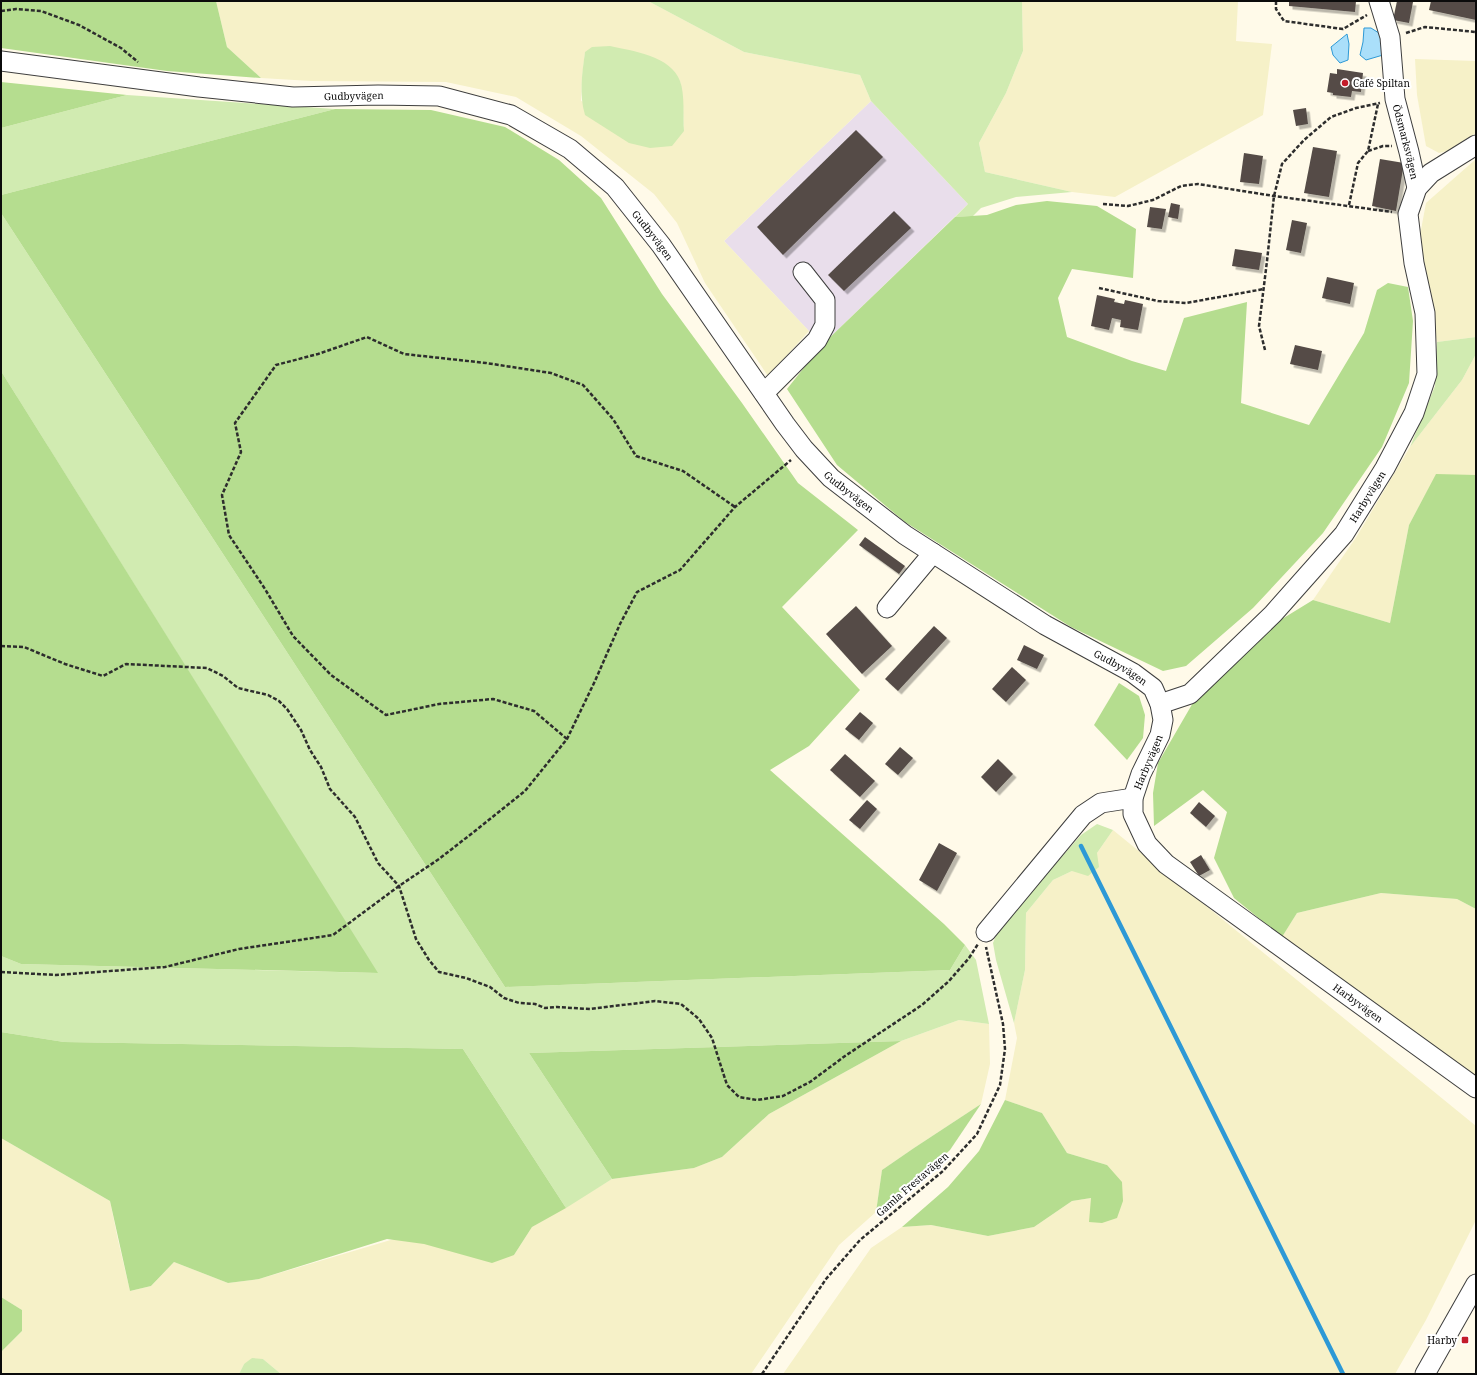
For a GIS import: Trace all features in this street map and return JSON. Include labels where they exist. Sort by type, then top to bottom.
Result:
[{"type":"street","name":"Ödsmarksvägen","points":[[1380,4],[1390,38],[1386,101],[1409,152],[1416,188]]},
{"type":"street","name":"Gudbyvägen","points":[[1,61],[293,98],[378,95],[439,96],[511,115],[570,149],[615,187],[661,245],[804,449],[831,478],[905,535],[1045,625],[1133,673],[1153,688],[1160,704]]},
{"type":"street","name":"Harbyvägen","points":[[1476,145],[1431,173],[1416,188],[1408,214],[1414,263],[1425,313],[1427,374],[1414,413],[1385,468],[1344,534],[1273,614],[1190,694],[1160,704],[1163,720],[1160,735],[1141,774],[1132,798],[1133,814],[1148,844],[1166,864],[1476,1088]]},
{"type":"street","points":[[764,393],[817,340],[825,325],[825,300],[803,272]]},
{"type":"street","points":[[887,608],[933,553]]},
{"type":"street","name":"Harbyvägen","points":[[986,932],[1083,815],[1101,803],[1132,798]]},
{"type":"street","points":[[1425,1374],[1476,1284]]},
{"type":"path","points":[[1276,1],[1276,9],[1284,21],[1343,29],[1380,4]]},
{"type":"path","points":[[1,11],[16,9],[41,11],[79,25],[121,48],[140,63],[142,79]]},
{"type":"path","points":[[1390,38],[1425,27],[1476,32]]},
{"type":"path","points":[[1349,205],[1358,163],[1368,151],[1386,101]]},
{"type":"path","points":[[1265,350],[1259,326],[1274,196],[1282,164],[1304,140],[1331,117],[1356,108],[1386,101]]},
{"type":"path","points":[[1368,151],[1383,146],[1396,147],[1409,152]]},
{"type":"path","points":[[1103,204],[1128,206],[1153,200],[1181,186],[1198,184],[1408,214]]},
{"type":"path","points":[[1099,288],[1158,301],[1186,303],[1264,289]]},
{"type":"path","points":[[568,739],[534,711],[493,699],[439,704],[386,715],[331,675],[293,636],[265,589],[229,535],[222,495],[241,452],[235,423],[276,365],[318,354],[367,337],[404,354],[486,363],[551,373],[583,385],[613,419],[636,456],[683,472],[735,506]]},
{"type":"path","points":[[1,972],[56,974],[165,967],[239,949],[333,935],[457,845],[525,791],[568,739],[620,624],[637,592],[680,570],[735,506],[804,449]]},
{"type":"path","points":[[1,646],[24,647],[65,664],[103,676],[126,664],[206,668],[223,676],[238,688],[268,695],[279,701],[287,709],[301,730],[310,750],[321,767],[330,789],[355,817],[378,863],[399,886],[416,939],[429,960],[439,972],[466,978],[490,987],[504,998],[519,1003],[535,1004],[544,1008],[556,1007],[590,1009],[654,1001],[681,1004],[699,1019],[712,1038],[727,1085],[739,1097],[757,1100],[783,1096],[810,1082],[845,1056],[922,1005],[949,982],[969,958],[986,932]]},
{"type":"path","name":"Gamla Frestavägen","points":[[762,1374],[826,1279],[860,1240],[943,1171],[976,1134],[1000,1085],[1005,1049],[1003,1024],[986,951],[986,932]]},
{"type":"shaded area","points":[[216,1],[648,1],[744,52],[860,75],[871,101],[724,241],[809,331],[768,376],[705,283],[677,223],[654,194],[581,136],[516,97],[446,82],[311,81],[261,78],[227,47]],"holes":[[[585,52],[680,81],[684,131],[581,101]]]},
{"type":"shaded area","points":[[1022,1],[1238,1],[1236,41],[1272,44],[1263,115],[1115,197],[1072,192],[985,172],[979,143],[1006,93],[1023,51]]},
{"type":"shaded area","points":[[1415,59],[1476,61],[1476,133],[1447,151],[1439,153],[1426,146],[1417,95]]},
{"type":"shaded area","points":[[871,101],[968,204],[822,345],[724,241]]},
{"type":"shaded area","points":[[1476,159],[1476,337],[1437,342],[1418,246],[1426,203]]},
{"type":"shaded area","points":[[1476,354],[1476,475],[1436,475],[1409,525],[1390,623],[1313,600],[1357,536],[1410,447],[1462,380]]},
{"type":"shaded area","points":[[1113,830],[1476,1126],[1476,1220],[1426,1320],[1395,1374],[783,1374],[871,1248],[902,1227],[931,1225],[988,1236],[1034,1227],[1072,1201],[1091,1198],[1107,1165],[1067,1153],[1042,1113],[1005,1100],[1017,1038],[1014,1023],[1025,970],[1026,913],[1053,880],[1072,871],[1097,853]]},
{"type":"shaded area","points":[[1381,893],[1457,899],[1476,909],[1476,1076],[1282,937],[1297,913]]},
{"type":"shaded area","points":[[959,1020],[989,1024],[990,1064],[981,1104],[882,1170],[876,1212],[839,1245],[751,1374],[281,1374],[263,1359],[244,1364],[239,1374],[1,1374],[1,1352],[22,1331],[22,1310],[1,1297],[1,1138],[110,1201],[130,1291],[151,1286],[174,1262],[228,1283],[259,1279],[394,1239],[514,1255],[532,1227],[612,1179],[694,1168],[722,1157],[769,1114],[901,1041]]},
{"type":"green space","points":[[1,1],[216,1],[227,47],[261,78],[167,71],[1,48]]},
{"type":"green space","points":[[648,1],[1022,1],[1023,51],[1006,93],[979,143],[985,172],[1072,192],[1016,197],[981,208],[973,216],[955,217],[968,204],[871,101],[860,75],[744,52]]},
{"type":"green space","points":[[610,46],[640,53],[660,60],[675,73],[680,81],[683,92],[684,131],[672,146],[650,148],[629,143],[585,115],[582,99],[582,76],[585,52],[592,47]]},
{"type":"green space","points":[[1,82],[127,95],[1,128]]},
{"type":"green space","points":[[127,95],[335,109],[1,195],[1,128]]},
{"type":"green space","points":[[335,109],[431,110],[505,127],[559,160],[601,198],[662,294],[742,403],[798,483],[858,530],[782,607],[860,690],[809,746],[770,770],[944,924],[965,945],[950,970],[505,987],[1,213],[1,195]]},
{"type":"green space","points":[[1047,201],[1097,206],[1136,229],[1133,278],[1072,269],[1058,298],[1067,337],[1132,361],[1166,371],[1184,318],[1247,302],[1241,403],[1309,425],[1364,333],[1377,290],[1388,283],[1408,287],[1413,321],[1409,383],[1382,447],[1323,533],[1253,608],[1186,666],[1163,671],[1071,627],[905,522],[837,465],[787,389],[822,345],[955,217],[987,215],[1016,205]]},
{"type":"green space","points":[[1,213],[505,987],[950,970],[965,945],[976,960],[989,1024],[959,1020],[901,1041],[529,1053],[612,1179],[566,1208],[463,1049],[64,1042],[1,1032],[1,956],[21,964],[377,973],[1,371]]},
{"type":"green space","points":[[1476,337],[1476,354],[1462,380],[1410,447],[1435,386],[1437,342]]},
{"type":"green space","points":[[1,371],[378,973],[21,964],[1,956]]},
{"type":"green space","points":[[1436,474],[1476,475],[1476,909],[1457,899],[1381,893],[1297,913],[1282,937],[1234,898],[1214,858],[1227,812],[1203,790],[1154,826],[1153,793],[1158,763],[1194,701],[1282,619],[1313,600],[1390,623],[1409,525]]},
{"type":"green space","points":[[1119,683],[1139,696],[1145,715],[1143,738],[1127,760],[1094,725]]},
{"type":"green space","points":[[1097,824],[1113,830],[1097,853],[1099,867],[1088,876],[1072,871],[1053,880],[1026,913],[1025,970],[1014,1023],[996,960],[993,943],[999,928],[1081,835]]},
{"type":"green space","points":[[1,1032],[64,1042],[463,1049],[566,1208],[532,1227],[514,1255],[492,1263],[424,1244],[387,1239],[259,1279],[228,1283],[174,1262],[151,1286],[130,1291],[110,1201],[1,1138]]},
{"type":"green space","points":[[901,1041],[769,1114],[722,1157],[694,1168],[612,1179],[529,1053]]},
{"type":"green space","points":[[1005,1100],[1042,1113],[1067,1153],[1107,1165],[1122,1182],[1123,1201],[1117,1218],[1102,1223],[1089,1222],[1091,1198],[1072,1201],[1034,1227],[988,1236],[931,1225],[902,1227],[948,1187],[979,1151]]},
{"type":"green space","points":[[981,1104],[950,1150],[919,1179],[876,1212],[882,1170]]},
{"type":"green space","points":[[1,1297],[22,1310],[22,1331],[1,1352]]},
{"type":"green space","points":[[252,1358],[263,1359],[281,1374],[239,1374],[244,1364]]},
{"type":"water","points":[[1364,28],[1371,28],[1382,35],[1383,55],[1366,60],[1360,55]]},
{"type":"water","points":[[1347,34],[1349,44],[1348,60],[1340,63],[1333,55],[1331,47]]},
{"type":"building","points":[[1289,1],[1356,1],[1355,12],[1289,6]]},
{"type":"building","points":[[1397,1],[1413,2],[1409,23],[1393,20]]},
{"type":"building","points":[[1431,1],[1476,1],[1476,20],[1429,10]]},
{"type":"building","name":"Café Spiltan","points":[[1337,69],[1363,73],[1361,92],[1352,91],[1351,97],[1333,95],[1333,93],[1327,92],[1330,73],[1337,74]]},
{"type":"building","points":[[1306,108],[1308,124],[1296,126],[1293,110]]},
{"type":"building","points":[[856,130],[883,157],[783,255],[757,227]]},
{"type":"building","points":[[1313,147],[1337,151],[1329,197],[1304,193]]},
{"type":"building","points":[[1244,153],[1263,156],[1259,184],[1240,182]]},
{"type":"building","points":[[1380,159],[1404,163],[1396,211],[1372,206]]},
{"type":"building","points":[[1171,203],[1180,205],[1178,219],[1168,217]]},
{"type":"building","points":[[1150,207],[1166,209],[1162,229],[1147,227]]},
{"type":"building","points":[[894,211],[911,228],[844,291],[828,275]]},
{"type":"building","points":[[1292,220],[1307,223],[1301,253],[1286,250]]},
{"type":"building","points":[[1235,249],[1262,253],[1259,270],[1232,266]]},
{"type":"building","points":[[1327,277],[1354,283],[1350,304],[1322,298]]},
{"type":"building","points":[[1097,295],[1115,299],[1114,302],[1124,304],[1125,300],[1143,304],[1138,330],[1120,327],[1121,320],[1112,318],[1109,330],[1091,326]]},
{"type":"building","points":[[1295,345],[1322,351],[1318,370],[1290,364]]},
{"type":"building","points":[[865,537],[905,566],[899,574],[859,545]]},
{"type":"building","points":[[856,606],[892,646],[862,674],[826,634]]},
{"type":"building","points":[[934,626],[947,638],[898,691],[885,679]]},
{"type":"building","points":[[1024,645],[1044,655],[1037,669],[1017,660]]},
{"type":"building","points":[[1012,667],[1026,680],[1006,702],[992,689]]},
{"type":"building","points":[[860,712],[873,723],[859,740],[845,729]]},
{"type":"building","points":[[900,747],[913,758],[898,775],[885,764]]},
{"type":"building","points":[[845,754],[875,781],[860,797],[830,770]]},
{"type":"building","points":[[998,759],[1013,774],[996,792],[981,777]]},
{"type":"building","points":[[867,800],[877,809],[860,829],[849,820]]},
{"type":"building","points":[[1199,802],[1215,816],[1206,827],[1190,813]]},
{"type":"building","points":[[939,843],[957,853],[937,891],[919,880]]},
{"type":"building","points":[[1201,855],[1210,870],[1199,876],[1190,862]]},
{"type":"waterway","points":[[1081,846],[1343,1374]]},
{"type":"place","name":"Café Spiltan","points":[[1345,83]]},
{"type":"place","name":"Harby","points":[[1465,1340]]}]
